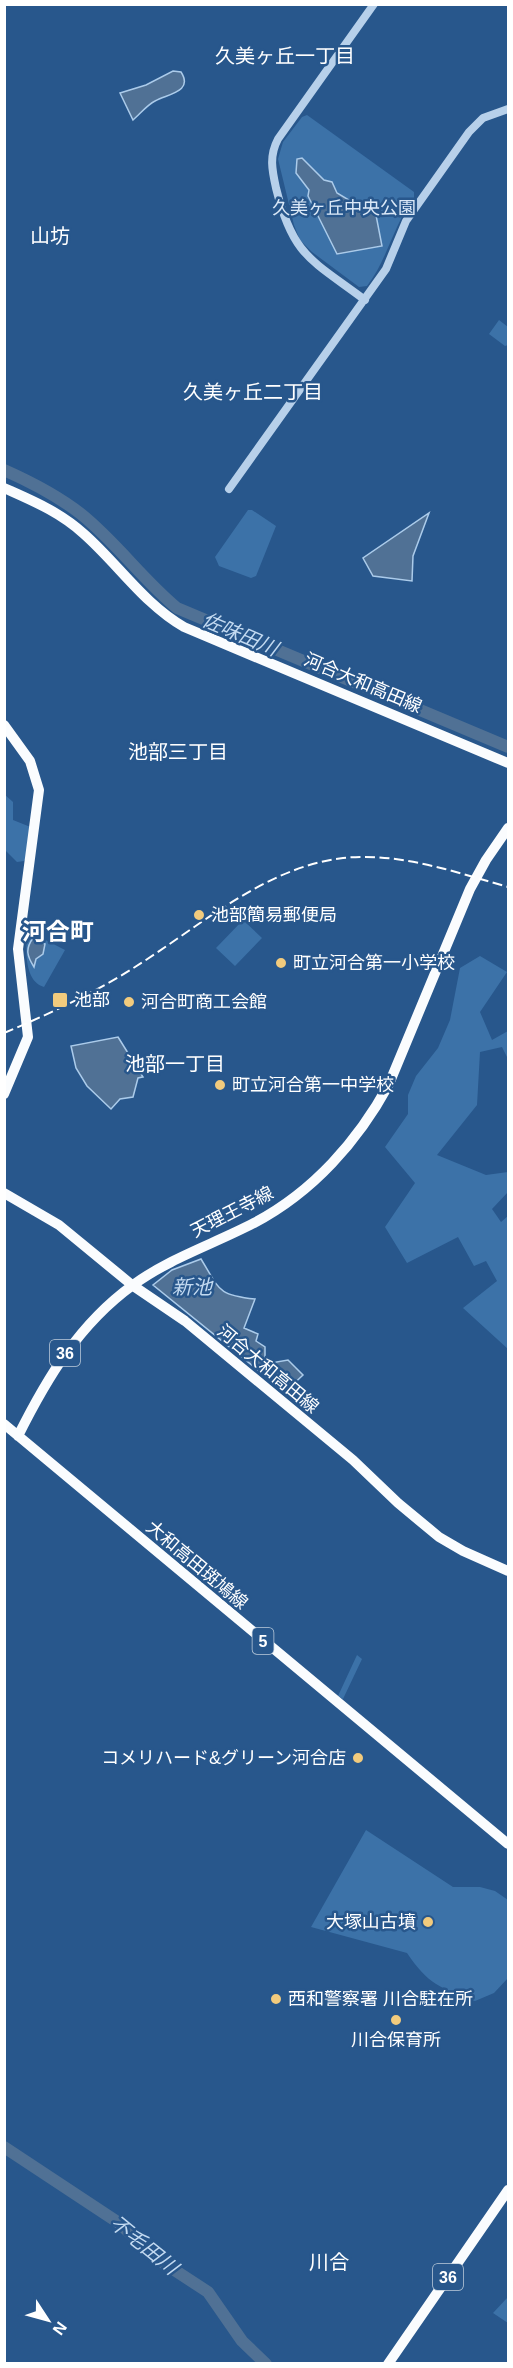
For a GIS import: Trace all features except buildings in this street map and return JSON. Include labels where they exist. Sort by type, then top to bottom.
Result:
[{"type":"main road","name":"河合大和高田線","points":[[4,488],[46,507],[68,521],[152,604],[184,627],[508,763]]},
{"type":"main road","points":[[4,725],[30,760],[39,790],[18,949],[28,1036],[4,1095]]},
{"type":"main road","name":"天理王寺線","points":[[18,1436],[42,1388],[70,1345],[101,1311],[132,1285],[189,1252],[273,1212],[323,1173],[343,1152],[371,1114],[389,1084],[470,889],[508,828]]},
{"type":"main road","name":"河合大和高田線","points":[[4,1193],[59,1225],[132,1285],[185,1321],[353,1460],[398,1503],[439,1537],[463,1551],[508,1571]]},
{"type":"main road","name":"大和高田斑鳩線","points":[[4,1424],[508,1844]]},
{"type":"main road","name":"36","points":[[388,2364],[508,2190]]},
{"type":"street","points":[[365,300],[309,259],[292,238],[278,193],[272,162],[278,139],[374,4]]},
{"type":"street","points":[[229,489],[386,269],[406,221],[469,132],[483,118],[508,109]]},
{"type":"green space","name":"久美ヶ丘中央公園","points":[[307,115],[414,192],[414,198],[367,286],[359,287],[312,252],[300,240],[294,225],[278,159],[283,142],[302,117]]},
{"type":"green space","points":[[499,320],[508,327],[508,345],[505,346],[489,334]]},
{"type":"green space","points":[[248,510],[252,510],[276,526],[256,576],[251,578],[219,566],[215,557]]},
{"type":"green space","points":[[4,794],[13,802],[13,820],[33,828],[29,855],[24,861],[17,862],[5,850]]},
{"type":"green space","points":[[243,920],[262,938],[235,966],[216,948]]},
{"type":"green space","points":[[28,931],[65,950],[44,987],[37,984],[29,971],[26,954]]},
{"type":"green space","points":[[480,956],[507,972],[480,1012],[492,1040],[508,1031],[508,1059],[502,1047],[480,1052],[477,1105],[437,1155],[486,1175],[508,1172],[508,1192],[492,1209],[501,1222],[508,1216],[508,1349],[463,1308],[497,1281],[486,1261],[474,1266],[458,1237],[407,1263],[385,1227],[415,1183],[385,1147],[408,1114],[408,1095],[416,1076],[438,1048],[450,1020],[460,968]]},
{"type":"green space","points":[[357,1655],[362,1659],[343,1699],[338,1696]]},
{"type":"green space","points":[[366,1830],[453,1887],[480,1887],[495,1891],[508,1900],[508,1978],[494,1993],[475,2001],[436,1984],[422,1972],[407,1953],[311,1927]]},
{"type":"green space","points":[[508,2297],[508,2323],[493,2313]]},
{"type":"water","points":[[173,71],[181,72],[184,79],[182,88],[152,103],[133,120],[120,93],[146,85]]},
{"type":"water","points":[[302,158],[324,180],[332,182],[337,193],[362,208],[367,205],[376,215],[382,246],[337,254],[308,196],[309,190],[296,173],[297,159]]},
{"type":"water","points":[[429,513],[413,556],[412,581],[373,576],[363,558]]},
{"type":"water","points":[[33,938],[45,944],[43,954],[36,959],[34,967],[28,952]]},
{"type":"water","points":[[118,1037],[143,1077],[138,1078],[133,1097],[120,1099],[111,1109],[87,1086],[76,1068],[71,1046]]},
{"type":"water","name":"新池","points":[[201,1259],[216,1284],[226,1293],[255,1299],[244,1328],[258,1334],[256,1341],[265,1347],[265,1358],[271,1363],[288,1360],[303,1375],[285,1392],[153,1285],[172,1270]]},
{"type":"waterway","name":"佐味田川","points":[[4,470],[44,490],[81,514],[177,608],[508,747]]},
{"type":"waterway","name":"不毛田川","points":[[4,2147],[119,2223],[156,2258],[208,2292],[242,2341],[266,2364]]},
{"type":"railway","points":[[4,1033],[104,986],[234,901],[287,873],[314,864],[343,858],[385,858],[427,865],[508,887]]},
{"type":"place","name":"池部簡易郵便局","points":[[199,915]]},
{"type":"place","name":"町立河合第一小学校","points":[[281,963]]},
{"type":"place","name":"池部","points":[[60,1000]]},
{"type":"place","name":"河合町商工会館","points":[[129,1002]]},
{"type":"place","name":"町立河合第一中学校","points":[[220,1085]]},
{"type":"place","name":"コメリハード&グリーン河合店","points":[[358,1758]]},
{"type":"place","name":"大塚山古墳","points":[[428,1922]]},
{"type":"place","name":"西和警察署 川合駐在所","points":[[276,1999]]},
{"type":"place","name":"川合保育所","points":[[396,2020]]},
{"type":"district","name":"久美ヶ丘一丁目","points":[[285,56]]},
{"type":"district","name":"山坊","points":[[50,236]]},
{"type":"district","name":"久美ヶ丘二丁目","points":[[253,392]]},
{"type":"district","name":"池部三丁目","points":[[178,752]]},
{"type":"district","name":"河合町","points":[[58,931]]},
{"type":"district","name":"池部一丁目","points":[[175,1064]]},
{"type":"district","name":"川合","points":[[329,2262]]}]
